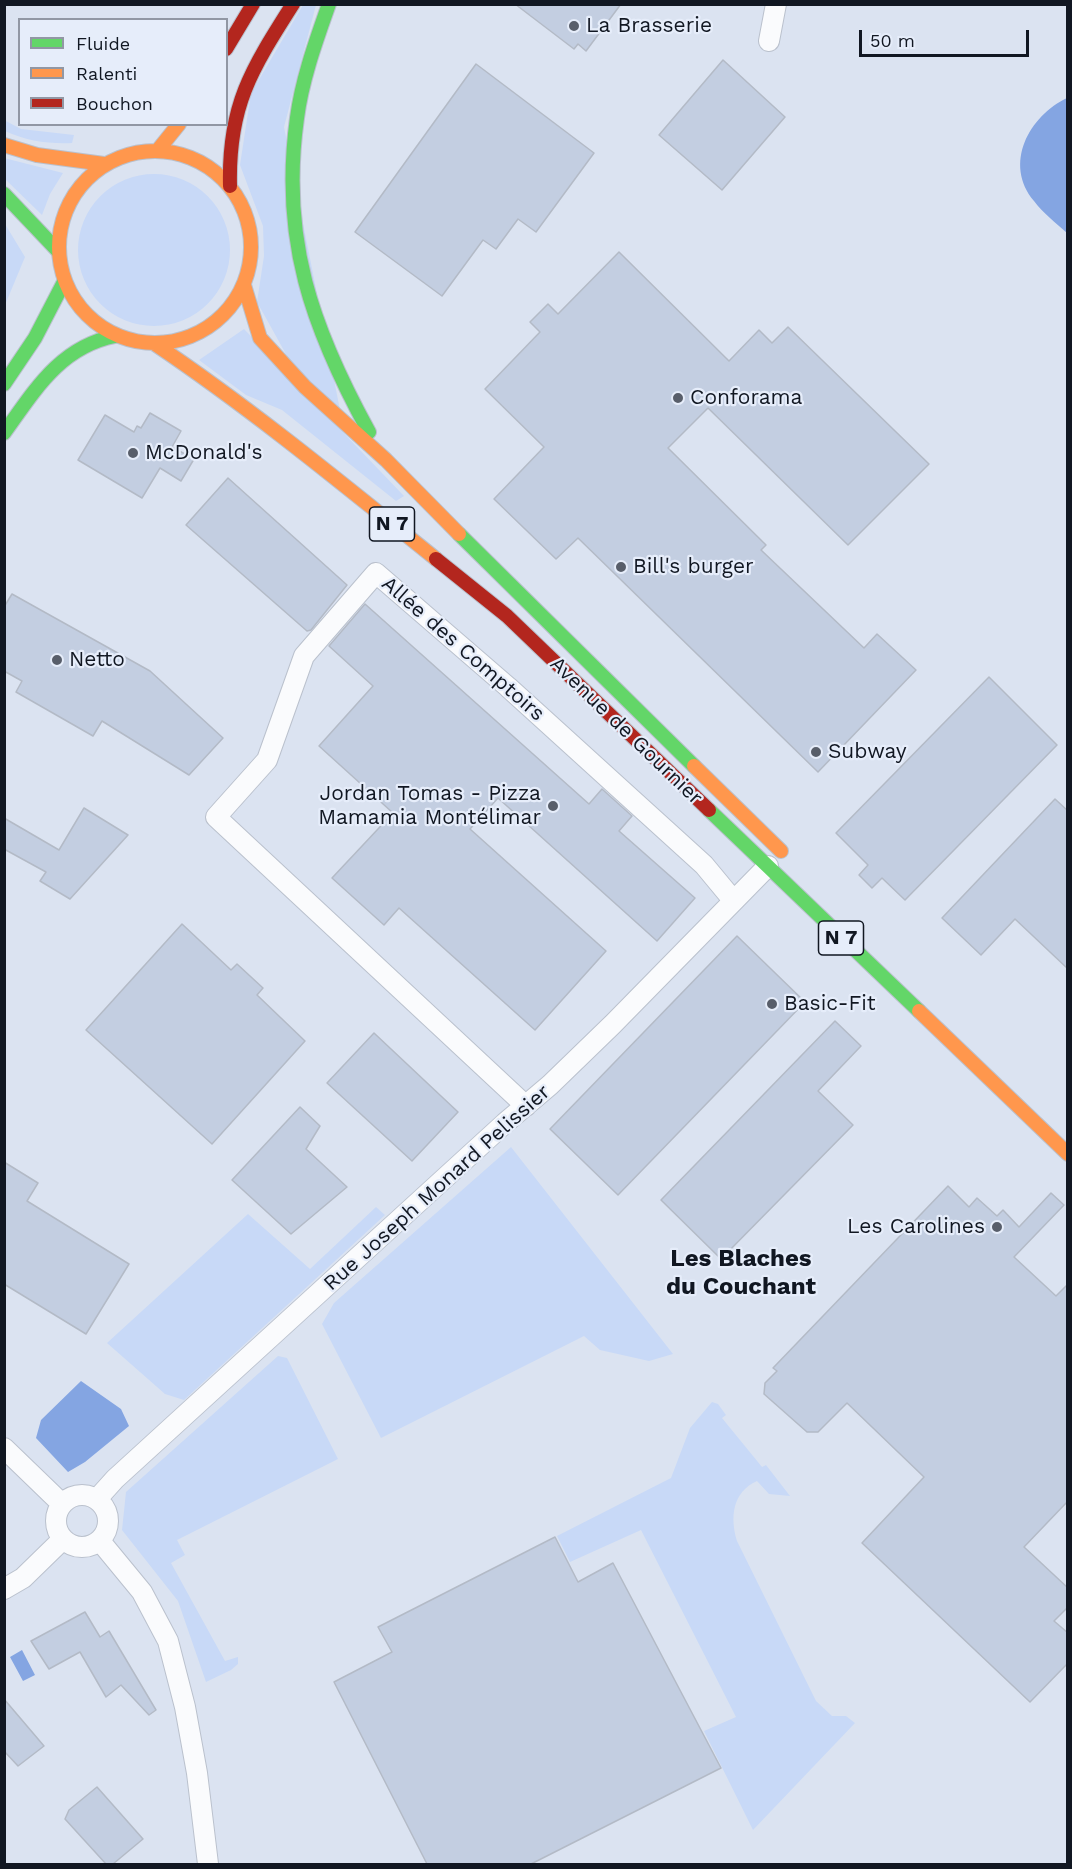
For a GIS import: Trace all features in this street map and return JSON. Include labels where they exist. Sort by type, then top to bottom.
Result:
[{"type":"main road","points":[[228,46],[253,4]]},
{"type":"main road","points":[[230,186],[228,152],[238,97],[250,73],[293,4]]},
{"type":"main road","name":"N 7","points":[[329,4],[314,44],[294,131],[290,177],[293,216],[308,303],[325,352],[346,395],[386,460]]},
{"type":"main road","points":[[158,150],[177,126]]},
{"type":"main road","points":[[4,145],[37,155],[104,164]]},
{"type":"main road","points":[[158,150],[178,153],[205,165],[230,186],[242,206],[250,232],[251,259],[244,285],[229,309],[208,328],[183,340],[155,344],[134,342],[115,336],[94,322],[82,310],[64,282],[58,251],[60,225],[69,201],[84,181],[104,164],[126,155],[158,150]]},
{"type":"main road","points":[[4,194],[58,251]]},
{"type":"main road","points":[[4,384],[35,338],[64,282]]},
{"type":"main road","name":"Avenue de Gournier","points":[[244,285],[260,338],[305,387],[386,460],[521,598],[795,865]]},
{"type":"main road","points":[[4,433],[37,387],[61,363],[86,343],[115,336]]},
{"type":"main road","name":"Avenue de Gournier","points":[[155,344],[212,382],[277,431],[507,616],[1068,1154]]},
{"type":"main road","points":[[277,431],[296,434],[396,510]]},
{"type":"main road","points":[[419,514],[433,507]]},
{"type":"street","points":[[769,41],[776,4]]},
{"type":"street","name":"Allée des Comptoirs","points":[[526,1106],[216,817],[267,760],[304,656],[376,573],[508,687],[704,865],[733,900]]},
{"type":"street","name":"Rue Joseph Monard Pelissier","points":[[97,1499],[131,1463],[526,1106],[613,1024],[768,866]]},
{"type":"street","points":[[4,1448],[62,1504]]},
{"type":"street","points":[[80,1494],[97,1499],[105,1508],[109,1521],[107,1530],[100,1541],[83,1548],[69,1544],[63,1539],[56,1523],[62,1504],[69,1498],[80,1494]]},
{"type":"street","points":[[4,1589],[22,1578],[63,1539]]},
{"type":"street","points":[[100,1541],[142,1592],[168,1641],[195,1762],[208,1864]]},
{"type":"shaded area","points":[[303,5],[316,5],[284,127],[340,410],[292,365],[257,302],[264,256],[263,226],[240,165],[251,93]]},
{"type":"shaded area","points":[[4,120],[21,129],[74,135],[72,143],[46,142],[21,137],[5,131]]},
{"type":"shaded area","points":[[4,158],[63,173],[50,194],[42,215],[5,179]]},
{"type":"shaded area","points":[[154,174],[169,175],[183,180],[208,196],[224,221],[229,235],[229,265],[224,279],[208,304],[183,320],[169,325],[154,326],[139,325],[125,320],[100,304],[84,279],[79,265],[78,250],[79,235],[84,221],[100,196],[125,180],[139,175]]},
{"type":"shaded area","points":[[5,224],[25,257],[5,305]]},
{"type":"shaded area","points":[[244,329],[404,496],[396,501],[282,410],[246,395],[199,360]]},
{"type":"shaded area","points":[[511,1147],[673,1354],[649,1361],[600,1350],[584,1336],[381,1438],[322,1324],[334,1303]]},
{"type":"shaded area","points":[[376,1207],[385,1215],[184,1400],[165,1394],[107,1343],[248,1214],[310,1269]]},
{"type":"shaded area","points":[[278,1356],[287,1358],[338,1459],[177,1540],[185,1555],[171,1563],[225,1661],[238,1657],[238,1664],[231,1670],[206,1682],[178,1601],[122,1530],[126,1492]]},
{"type":"shaded area","points":[[712,1402],[718,1404],[726,1415],[722,1418],[762,1467],[766,1465],[790,1496],[769,1494],[757,1481],[749,1486],[742,1492],[735,1506],[734,1523],[737,1541],[816,1701],[832,1716],[846,1716],[855,1723],[753,1830],[704,1731],[736,1717],[641,1530],[570,1562],[557,1536],[671,1478],[690,1428]]},
{"type":"water","points":[[1067,98],[1067,233],[1045,214],[1025,187],[1021,172],[1021,157],[1025,142],[1041,116]]},
{"type":"water","points":[[81,1381],[121,1409],[129,1426],[85,1462],[68,1472],[36,1438],[41,1420]]},
{"type":"water","points":[[22,1650],[35,1675],[23,1681],[10,1657]]},
{"type":"building","name":"La Brasserie","points":[[515,4],[621,4],[586,51],[578,44],[574,49]]},
{"type":"building","points":[[723,60],[785,117],[722,190],[659,135]]},
{"type":"building","points":[[476,64],[594,153],[536,232],[518,219],[496,249],[483,240],[442,296],[355,232]]},
{"type":"building","points":[[619,252],[729,361],[759,330],[772,343],[788,327],[929,464],[848,545],[708,408],[668,448],[766,545],[761,550],[864,648],[877,634],[916,670],[818,772],[578,538],[556,559],[494,499],[544,447],[485,389],[540,332],[530,322],[548,304],[558,314]]},
{"type":"building","name":"McDonald's","points":[[150,413],[181,431],[172,447],[194,459],[181,481],[160,468],[142,498],[78,460],[105,415],[134,432],[137,426],[141,428]]},
{"type":"building","points":[[228,478],[347,585],[311,630],[307,631],[186,525]]},
{"type":"building","points":[[12,594],[150,671],[223,738],[189,775],[102,721],[93,736],[16,692],[22,681],[4,671],[4,607]]},
{"type":"building","points":[[365,604],[589,804],[602,789],[632,816],[619,831],[695,898],[657,941],[498,798],[470,829],[606,951],[535,1030],[399,908],[384,925],[332,878],[393,813],[319,746],[373,686],[329,646]]},
{"type":"building","points":[[989,677],[1057,745],[905,900],[882,878],[872,888],[859,875],[868,865],[836,833]]},
{"type":"building","points":[[1055,799],[1068,811],[1068,969],[1015,919],[981,955],[942,918]]},
{"type":"building","points":[[84,808],[128,835],[70,899],[40,881],[46,872],[4,849],[4,818],[59,850]]},
{"type":"building","points":[[182,924],[231,970],[237,964],[263,988],[257,995],[305,1041],[212,1144],[86,1030]]},
{"type":"building","points":[[737,936],[805,1002],[618,1195],[550,1129]]},
{"type":"building","points":[[835,1021],[861,1046],[818,1091],[853,1125],[721,1259],[661,1200]]},
{"type":"building","points":[[374,1033],[458,1112],[412,1161],[327,1083]]},
{"type":"building","points":[[300,1107],[320,1126],[306,1149],[347,1187],[291,1234],[232,1180]]},
{"type":"building","points":[[4,1162],[38,1183],[27,1201],[129,1264],[86,1334],[4,1284]]},
{"type":"building","points":[[948,1186],[969,1207],[977,1198],[997,1216],[1003,1210],[1019,1227],[1051,1193],[1064,1205],[1014,1257],[1056,1296],[1068,1284],[1068,1501],[1024,1547],[1068,1588],[1068,1607],[1054,1621],[1068,1633],[1068,1663],[1030,1702],[862,1543],[924,1477],[847,1403],[818,1432],[807,1432],[764,1394],[765,1383],[777,1371],[773,1368]]},
{"type":"building","points":[[555,1537],[578,1582],[613,1563],[721,1768],[531,1864],[427,1864],[334,1682],[392,1652],[378,1627]]},
{"type":"building","points":[[85,1612],[100,1637],[109,1631],[156,1710],[149,1715],[121,1685],[106,1697],[80,1652],[49,1669],[31,1641]]},
{"type":"building","points":[[4,1699],[44,1746],[18,1766],[4,1751]]},
{"type":"building","points":[[97,1787],[143,1839],[113,1864],[106,1864],[65,1819],[69,1810]]},
{"type":"traffic: fast","points":[[329,4],[310,60],[299,103],[293,162],[293,203],[297,243],[305,281],[317,319],[331,356],[369,432]]},
{"type":"traffic: fast","points":[[4,194],[58,251]]},
{"type":"traffic: fast","points":[[4,384],[35,338],[64,282]]},
{"type":"traffic: fast","points":[[4,433],[38,386],[64,360],[79,350],[115,336]]},
{"type":"traffic: fast","points":[[459,534],[694,766]]},
{"type":"traffic: fast","points":[[709,810],[919,1011]]},
{"type":"traffic: slow","points":[[158,150],[177,126]]},
{"type":"traffic: slow","points":[[4,145],[37,155],[104,164]]},
{"type":"traffic: slow","points":[[146,151],[164,151],[192,158],[209,167],[223,179],[235,193],[244,210],[251,247],[244,284],[235,301],[223,315],[209,327],[192,336],[164,343],[146,343],[118,336],[101,327],[75,301],[63,275],[59,256],[59,238],[66,210],[75,193],[101,167],[127,155],[146,151]]},
{"type":"traffic: slow","points":[[244,285],[260,338],[305,387],[386,460],[459,534]]},
{"type":"traffic: slow","points":[[155,344],[263,422],[436,559]]},
{"type":"traffic: slow","points":[[694,766],[781,851]]},
{"type":"traffic: slow","points":[[919,1011],[1068,1154]]},
{"type":"traffic: jam","points":[[228,46],[253,4]]},
{"type":"traffic: jam","points":[[230,186],[233,133],[245,90],[265,49],[293,4]]},
{"type":"traffic: jam","points":[[436,559],[507,616],[709,810]]},
{"type":"place","name":"La Brasserie","points":[[574,26]]},
{"type":"place","name":"Conforama","points":[[678,398]]},
{"type":"place","name":"McDonald's","points":[[133,453]]},
{"type":"place","name":"Bill's burger","points":[[621,567]]},
{"type":"place","name":"Netto","points":[[57,660]]},
{"type":"place","name":"Subway","points":[[816,752]]},
{"type":"place","name":"Jordan Tomas - Pizza Mamamia Montélimar","points":[[553,806]]},
{"type":"place","name":"Basic-Fit","points":[[772,1004]]},
{"type":"place","name":"Les Carolines","points":[[997,1227]]},
{"type":"district","name":"Les Blaches du Couchant","points":[[741,1273]]}]
